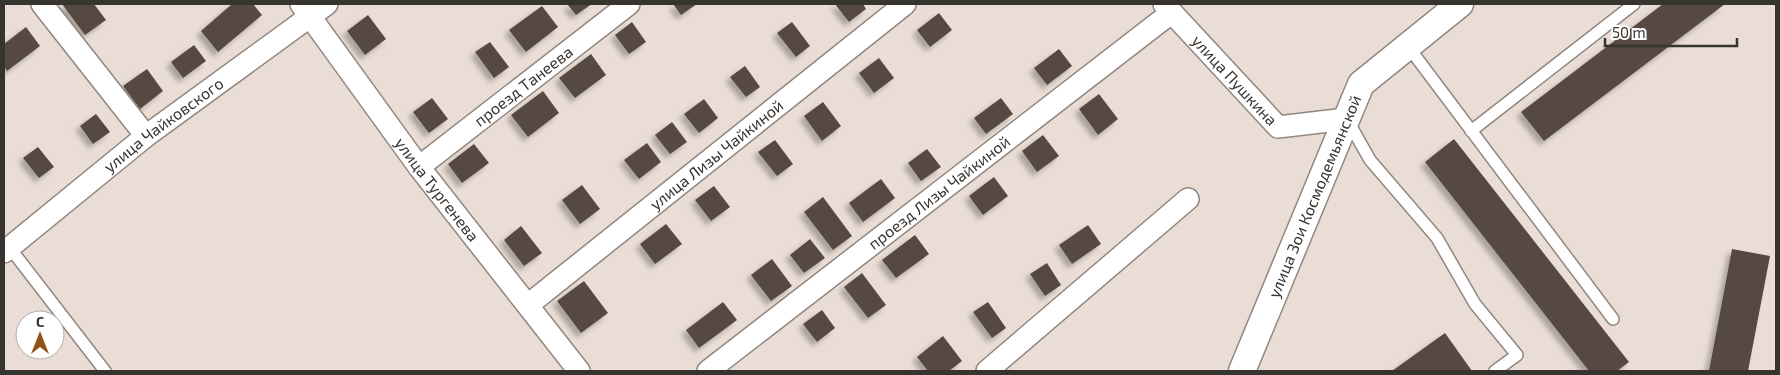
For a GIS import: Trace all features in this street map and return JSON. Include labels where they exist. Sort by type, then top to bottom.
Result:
[{"type":"street","points":[[42,4],[146,136]]},
{"type":"street","name":"проезд Танеева","points":[[419,167],[629,4]]},
{"type":"street","name":"улица Лизы Чайкиной","points":[[528,305],[905,4]]},
{"type":"street","name":"улица Зои Космодемьянской","points":[[1242,371],[1360,84],[1460,4]]},
{"type":"street","name":"улица Чайковского","points":[[6,247],[146,136],[313,8]]},
{"type":"street","name":"улица Тургенева","points":[[313,8],[419,167],[578,371]]},
{"type":"street","name":"улица Пушкина","points":[[1168,8],[1278,128],[1346,119]]},
{"type":"street","name":"проезд Лизы Чайкиной","points":[[708,371],[1168,8]]},
{"type":"street","points":[[988,371],[1188,199]]},
{"type":"lane","points":[[1472,131],[1634,4]]},
{"type":"lane","points":[[1407,45],[1613,319]]},
{"type":"lane","points":[[1346,119],[1370,160],[1437,238],[1475,304],[1517,355],[1495,371]]},
{"type":"lane","points":[[6,247],[105,371]]},
{"type":"building","points":[[62,4],[94,4],[106,20],[85,35]]},
{"type":"building","points":[[232,4],[253,4],[262,15],[218,52],[201,31]]},
{"type":"building","points":[[567,4],[592,4],[576,15]]},
{"type":"building","points":[[673,4],[697,4],[681,15]]},
{"type":"building","points":[[835,4],[863,4],[866,9],[849,22]]},
{"type":"building","points":[[1663,4],[1725,4],[1544,141],[1521,112]]},
{"type":"building","points":[[542,6],[558,27],[526,52],[509,30]]},
{"type":"building","points":[[939,13],[952,30],[930,47],[917,30]]},
{"type":"building","points":[[368,15],[386,39],[365,55],[347,31]]},
{"type":"building","points":[[632,22],[646,42],[629,54],[615,35]]},
{"type":"building","points":[[792,22],[810,46],[796,57],[777,33]]},
{"type":"building","points":[[26,27],[40,46],[7,71],[4,66],[4,44]]},
{"type":"building","points":[[490,42],[509,67],[494,78],[475,52]]},
{"type":"building","points":[[194,45],[206,61],[183,78],[171,62]]},
{"type":"building","points":[[1059,49],[1072,66],[1047,85],[1034,68]]},
{"type":"building","points":[[591,54],[606,75],[575,98],[559,78]]},
{"type":"building","points":[[879,58],[894,78],[874,93],[859,73]]},
{"type":"building","points":[[745,66],[760,87],[746,97],[730,77]]},
{"type":"building","points":[[147,69],[163,91],[140,109],[123,86]]},
{"type":"building","points":[[543,91],[559,113],[528,137],[511,115]]},
{"type":"building","points":[[1099,94],[1118,119],[1098,135],[1079,109]]},
{"type":"building","points":[[432,98],[448,119],[429,133],[413,112]]},
{"type":"building","points":[[1001,98],[1013,114],[986,134],[974,118]]},
{"type":"building","points":[[704,99],[718,118],[699,133],[684,114]]},
{"type":"building","points":[[823,102],[841,126],[822,141],[804,116]]},
{"type":"building","points":[[96,114],[110,132],[93,144],[80,126]]},
{"type":"building","points":[[672,122],[687,142],[670,154],[655,135]]},
{"type":"building","points":[[1043,135],[1059,156],[1037,172],[1022,151]]},
{"type":"building","points":[[1454,139],[1629,362],[1617,371],[1589,371],[1425,162]]},
{"type":"building","points":[[775,140],[793,164],[777,176],[758,152]]},
{"type":"building","points":[[647,143],[661,162],[639,179],[624,160]]},
{"type":"building","points":[[474,144],[489,163],[462,183],[448,164]]},
{"type":"building","points":[[38,147],[54,167],[39,178],[23,158]]},
{"type":"building","points":[[927,149],[941,167],[921,181],[908,163]]},
{"type":"building","points":[[994,177],[1008,196],[983,215],[969,196]]},
{"type":"building","points":[[881,179],[895,198],[863,222],[849,203]]},
{"type":"building","points":[[582,185],[600,209],[580,224],[562,200]]},
{"type":"building","points":[[714,186],[730,207],[711,221],[695,200]]},
{"type":"building","points":[[823,197],[852,236],[833,250],[804,212]]},
{"type":"building","points":[[666,224],[682,244],[655,264],[640,244]]},
{"type":"building","points":[[1088,225],[1101,244],[1072,264],[1059,245]]},
{"type":"building","points":[[521,226],[542,253],[524,266],[504,240]]},
{"type":"building","points":[[915,235],[929,254],[896,278],[882,260]]},
{"type":"building","points":[[810,239],[825,258],[804,273],[790,255]]},
{"type":"building","points":[[1732,249],[1770,256],[1748,371],[1709,371]]},
{"type":"building","points":[[772,259],[792,286],[771,301],[751,275]]},
{"type":"building","points":[[1047,263],[1061,285],[1045,296],[1030,274]]},
{"type":"building","points":[[862,273],[886,305],[868,318],[844,287]]},
{"type":"building","points":[[584,281],[608,313],[581,333],[557,301]]},
{"type":"building","points":[[723,302],[737,320],[699,348],[686,330]]},
{"type":"building","points":[[988,302],[1006,328],[992,338],[973,312]]},
{"type":"building","points":[[822,310],[835,328],[817,342],[803,324]]},
{"type":"building","points":[[1445,333],[1472,371],[1392,371]]},
{"type":"building","points":[[943,336],[962,361],[949,371],[928,371],[917,357]]}]
